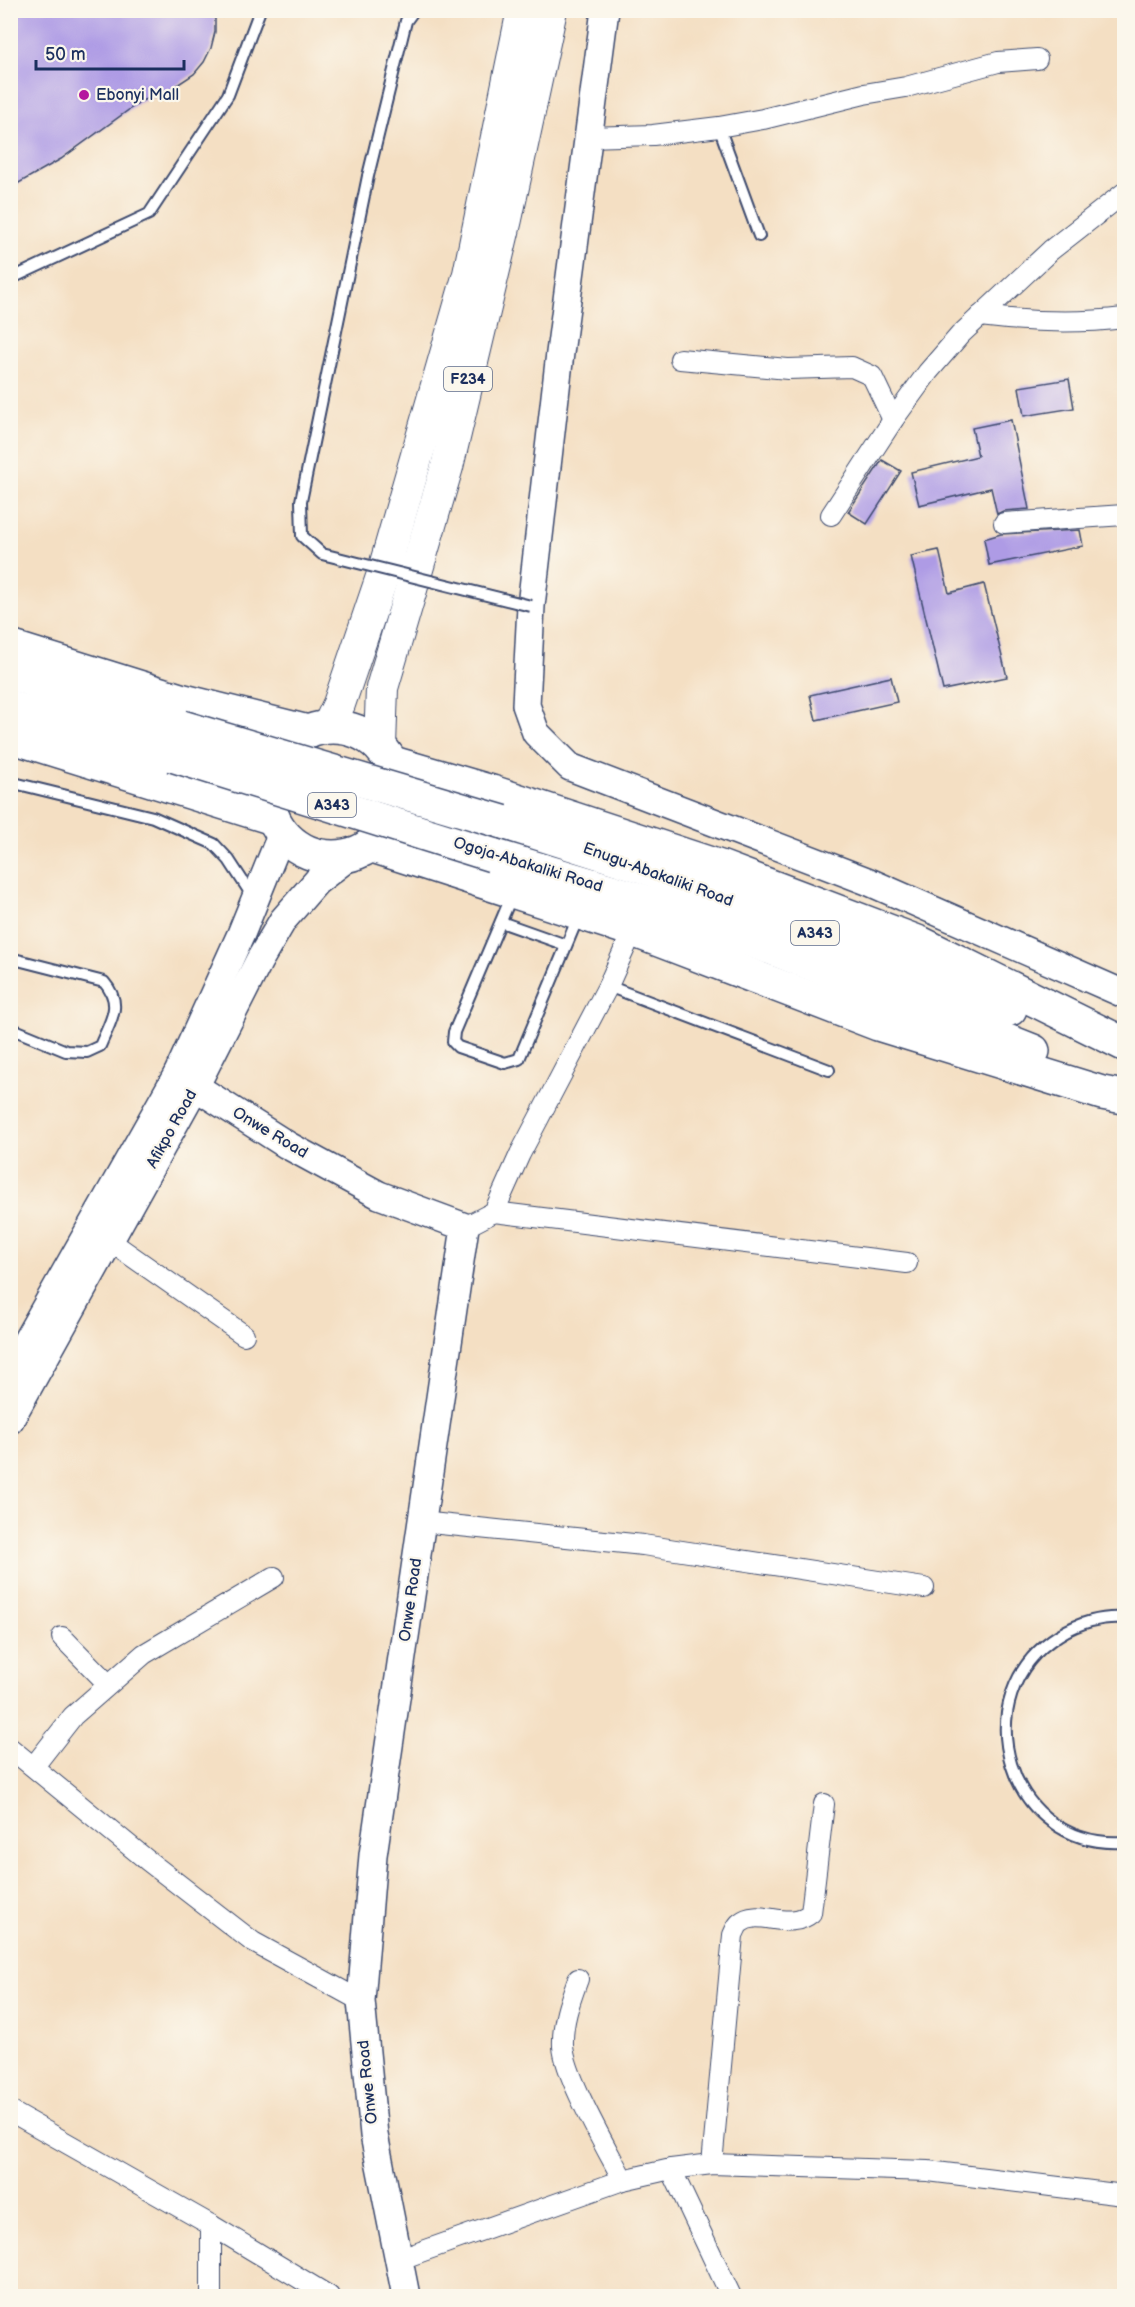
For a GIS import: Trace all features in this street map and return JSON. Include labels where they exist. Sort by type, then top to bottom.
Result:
[{"type":"highway","points":[[10,647],[180,700],[318,729],[346,728],[365,734],[386,754],[398,781],[398,800],[393,818],[384,834],[361,850],[333,857],[314,854],[296,846],[278,825],[268,792],[272,767],[286,746],[318,729]]},
{"type":"highway","name":"Ogoja-Abakaliki Road","points":[[10,673],[177,741],[492,855],[632,897],[771,948],[1125,1086]]},
{"type":"highway","name":"Ogoja-Abakaliki Road","points":[[10,707],[177,741]]},
{"type":"highway","points":[[10,736],[278,825]]},
{"type":"highway","name":"Enugu-Abakaliki Road","points":[[177,741],[502,822],[645,867],[1125,1051]]},
{"type":"highway","points":[[386,754],[492,792],[720,867],[920,943],[1125,1044]]},
{"type":"highway","points":[[361,850],[513,892],[633,930],[878,1024],[1102,1093],[1125,1097]]},
{"type":"main road","name":"F234","points":[[318,729],[339,704],[382,577],[469,274],[523,10]]},
{"type":"main road","name":"F234","points":[[386,754],[382,688],[440,490],[506,219],[551,10]]},
{"type":"main road","points":[[605,10],[560,353],[531,606],[526,705],[536,733],[570,767],[867,881],[1125,994]]},
{"type":"main road","points":[[409,484],[440,490]]},
{"type":"main road","name":"Afikpo Road","points":[[10,1420],[110,1240],[186,1081],[255,899],[278,825]]},
{"type":"main road","name":"Afikpo Road","points":[[10,1370],[283,920],[317,881],[361,850]]},
{"type":"main road","name":"Onwe Road","points":[[186,1081],[286,1145],[380,1195],[465,1227],[373,1855],[361,2001],[374,2135],[406,2296]]},
{"type":"street","points":[[588,137],[653,135],[719,127],[763,119],[864,94],[906,87],[998,63],[1037,59]]},
{"type":"street","points":[[831,515],[893,420],[928,372],[960,335],[1051,250],[1125,193]]},
{"type":"street","points":[[980,316],[1023,321],[1091,322],[1125,318]]},
{"type":"street","points":[[680,359],[788,369],[852,367],[872,376],[893,420]]},
{"type":"street","points":[[1004,524],[1125,515]]},
{"type":"street","points":[[494,1212],[519,1154],[608,986],[633,930]]},
{"type":"street","points":[[465,1227],[494,1212],[907,1263]]},
{"type":"street","points":[[110,1240],[244,1335]]},
{"type":"street","points":[[421,1522],[643,1545],[924,1588]]},
{"type":"street","points":[[34,1766],[73,1716],[144,1654],[274,1577]]},
{"type":"street","points":[[62,1637],[108,1684]]},
{"type":"street","points":[[10,1748],[147,1860],[253,1942],[361,2001]]},
{"type":"street","points":[[712,2164],[733,1935],[740,1923],[750,1918],[795,1922],[811,1913],[824,1804]]},
{"type":"street","points":[[578,1979],[566,2014],[563,2048],[573,2079],[623,2180]]},
{"type":"street","points":[[10,2111],[211,2225],[329,2296]]},
{"type":"street","points":[[399,2260],[623,2180],[671,2169],[712,2164],[928,2171],[1125,2195]]},
{"type":"street","points":[[671,2169],[731,2296]]},
{"type":"street","points":[[211,2225],[211,2296]]},
{"type":"lane","points":[[10,279],[149,214],[228,95],[260,10]]},
{"type":"lane","points":[[414,10],[406,16],[368,176],[301,501],[302,536],[322,554],[531,606]]},
{"type":"lane","points":[[719,127],[759,236]]},
{"type":"lane","points":[[10,782],[153,817],[214,844],[229,860],[255,899]]},
{"type":"lane","points":[[513,892],[453,1032],[453,1042],[458,1047],[505,1064],[519,1059],[579,914]]},
{"type":"lane","points":[[501,922],[566,945]]},
{"type":"lane","points":[[10,958],[104,982],[113,992],[116,1008],[100,1046],[87,1052],[66,1050],[10,1028]]},
{"type":"lane","points":[[608,986],[829,1070]]},
{"type":"lane","points":[[1125,1618],[1101,1619],[1083,1623],[1050,1640],[1036,1653],[1024,1667],[1015,1683],[1007,1710],[1005,1738],[1008,1756],[1018,1782],[1033,1805],[1047,1818],[1079,1836],[1125,1842]]},
{"type":"building","name":"Ebonyi Mall","points":[[10,10],[215,10],[215,32],[204,62],[194,74],[174,87],[174,90],[141,101],[61,159],[10,188]]},
{"type":"building","points":[[1069,379],[1074,408],[1024,416],[1019,387]]},
{"type":"building","points":[[1011,420],[1029,509],[1003,511],[997,514],[991,488],[919,505],[911,472],[978,456],[972,428]]},
{"type":"building","points":[[882,460],[901,471],[867,524],[848,512]]},
{"type":"building","points":[[1080,530],[1083,546],[989,565],[984,539],[1001,534]]},
{"type":"building","points":[[939,550],[949,593],[984,584],[1007,677],[943,690],[911,556]]},
{"type":"building","points":[[891,677],[897,702],[816,720],[810,695]]},
{"type":"place","name":"Ebonyi Mall","points":[[84,95]]}]
